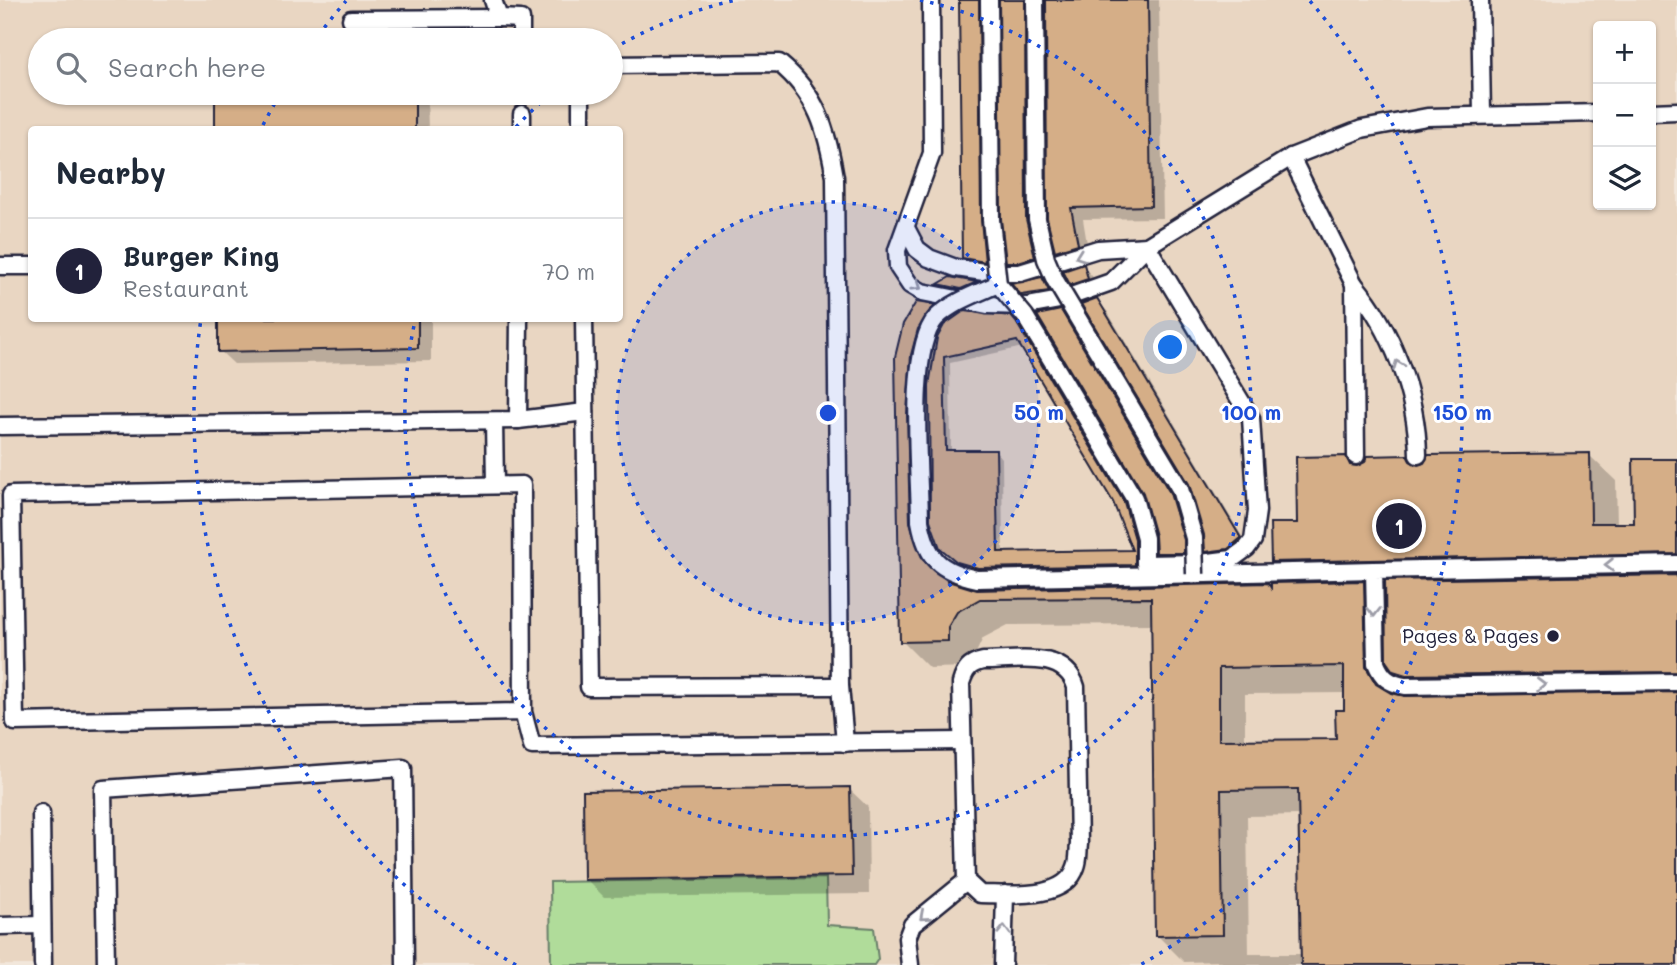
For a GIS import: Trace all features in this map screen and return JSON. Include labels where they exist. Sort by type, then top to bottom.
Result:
[{"type":"lane","points":[[494,0],[499,19]]},
{"type":"lane","points":[[931,0],[932,153],[897,250],[898,267],[910,285],[922,292],[987,305],[1027,306],[1060,300],[1111,282],[1147,246],[1291,157],[1384,124],[1427,117],[1482,114],[1593,113]]},
{"type":"lane","points":[[989,0],[991,220],[998,284],[1025,316],[1138,506],[1144,538],[1145,564],[1218,562],[1232,559],[1247,548],[1256,527],[1251,418],[1147,246]]},
{"type":"lane","points":[[1035,0],[1037,219],[1045,259],[1180,489],[1195,538],[1195,574]]},
{"type":"lane","points":[[1480,0],[1482,114]]},
{"type":"lane","points":[[352,19],[521,19],[521,28]]},
{"type":"lane","points":[[623,65],[779,63],[808,92],[820,113],[835,177],[840,686],[845,743]]},
{"type":"lane","points":[[581,105],[581,126]]},
{"type":"lane","points":[[1656,112],[1677,111]]},
{"type":"lane","points":[[1291,157],[1354,284],[1375,310],[1408,390],[1418,455]]},
{"type":"lane","points":[[906,228],[917,249],[929,258],[956,268],[991,273],[1020,273],[1098,249],[1147,246]]},
{"type":"lane","points":[[0,266],[28,266]]},
{"type":"lane","points":[[998,284],[937,317],[924,338],[920,352],[920,520],[924,542],[933,557],[954,574],[977,579],[1677,564]]},
{"type":"lane","points":[[1354,284],[1356,456]]},
{"type":"lane","points":[[517,421],[519,322]]},
{"type":"lane","points":[[584,322],[589,687],[840,686]]},
{"type":"lane","points":[[0,426],[517,421],[585,412]]},
{"type":"lane","points":[[494,421],[495,485]]},
{"type":"lane","points":[[523,712],[15,722],[11,495],[522,485],[523,712],[532,746],[962,741]]},
{"type":"lane","points":[[1374,570],[1376,663],[1390,683],[1405,686],[1677,682]]},
{"type":"lane","points":[[1052,661],[1064,665],[1073,676],[1076,687],[1079,844],[1076,868],[1062,885],[1043,892],[980,894],[966,881],[962,741],[961,683],[965,671],[973,663],[1052,661]]},
{"type":"lane","points":[[106,965],[103,789],[403,768],[405,965]]},
{"type":"lane","points":[[41,813],[43,965]]},
{"type":"lane","points":[[910,965],[908,938],[912,925],[966,881]]},
{"type":"lane","points":[[1003,965],[1005,894]]},
{"type":"lane","points":[[0,926],[43,925]]},
{"type":"shaded area","points":[[0,0],[1677,0],[1677,965],[0,965]]},
{"type":"green space","points":[[826,878],[827,925],[874,928],[878,959],[874,965],[551,965],[550,882]]},
{"type":"building","points":[[959,0],[979,0],[981,220],[985,262],[962,258]]},
{"type":"building","points":[[999,0],[1025,0],[1026,219],[1035,257],[1018,262],[1006,262],[1001,219]]},
{"type":"building","points":[[1046,0],[1148,0],[1151,206],[1071,208],[1078,244],[1055,251],[1047,218]]},
{"type":"building","points":[[215,105],[415,105],[415,126],[215,126]]},
{"type":"building","points":[[1084,264],[1088,279],[1070,285],[1063,271]]},
{"type":"building","points":[[950,277],[977,282],[961,289],[938,284]]},
{"type":"building","points":[[1042,277],[1049,291],[1021,295],[1011,284]]},
{"type":"building","points":[[1097,298],[1241,538],[1228,549],[1205,552],[1204,535],[1189,484],[1081,304]]},
{"type":"building","points":[[916,302],[935,305],[918,329],[911,355],[907,414],[910,522],[923,560],[948,581],[977,590],[1268,583],[1271,588],[1271,583],[1364,581],[1366,667],[1376,684],[1391,693],[1405,696],[1677,692],[1677,965],[1301,965],[1298,789],[1221,790],[1223,935],[1155,936],[1151,598],[980,599],[957,612],[948,627],[948,641],[900,642],[895,357],[903,324]],"holes":[[[1344,666],[1344,710],[1335,710],[1336,739],[1219,740],[1219,668]]]},
{"type":"building","points":[[1061,310],[1170,493],[1184,540],[1184,553],[1156,553],[1155,536],[1143,493],[1037,315]]},
{"type":"building","points":[[964,311],[1011,316],[1016,322],[1124,502],[1135,539],[1135,565],[978,568],[957,562],[940,548],[930,520],[929,385],[937,338],[944,325]],"holes":[[[1017,341],[1113,502],[1132,550],[998,552],[996,450],[946,450],[944,357]]]},
{"type":"building","points":[[218,322],[418,322],[418,348],[218,352]]},
{"type":"building","points":[[1590,453],[1591,523],[1634,523],[1633,459],[1677,459],[1677,554],[1271,562],[1270,523],[1297,523],[1296,457],[1346,456],[1350,465],[1357,466],[1365,462],[1367,456],[1407,455],[1410,461],[1418,465],[1424,463],[1428,455]]},
{"type":"building","points":[[1677,575],[1677,672],[1406,675],[1393,671],[1386,661],[1385,580]]},
{"type":"building","points":[[850,787],[852,876],[584,880],[583,791]]},
{"type":"place","name":"Burger King","points":[[1399,526]]},
{"type":"place","name":"Pages & Pages","points":[[1553,636]]}]
